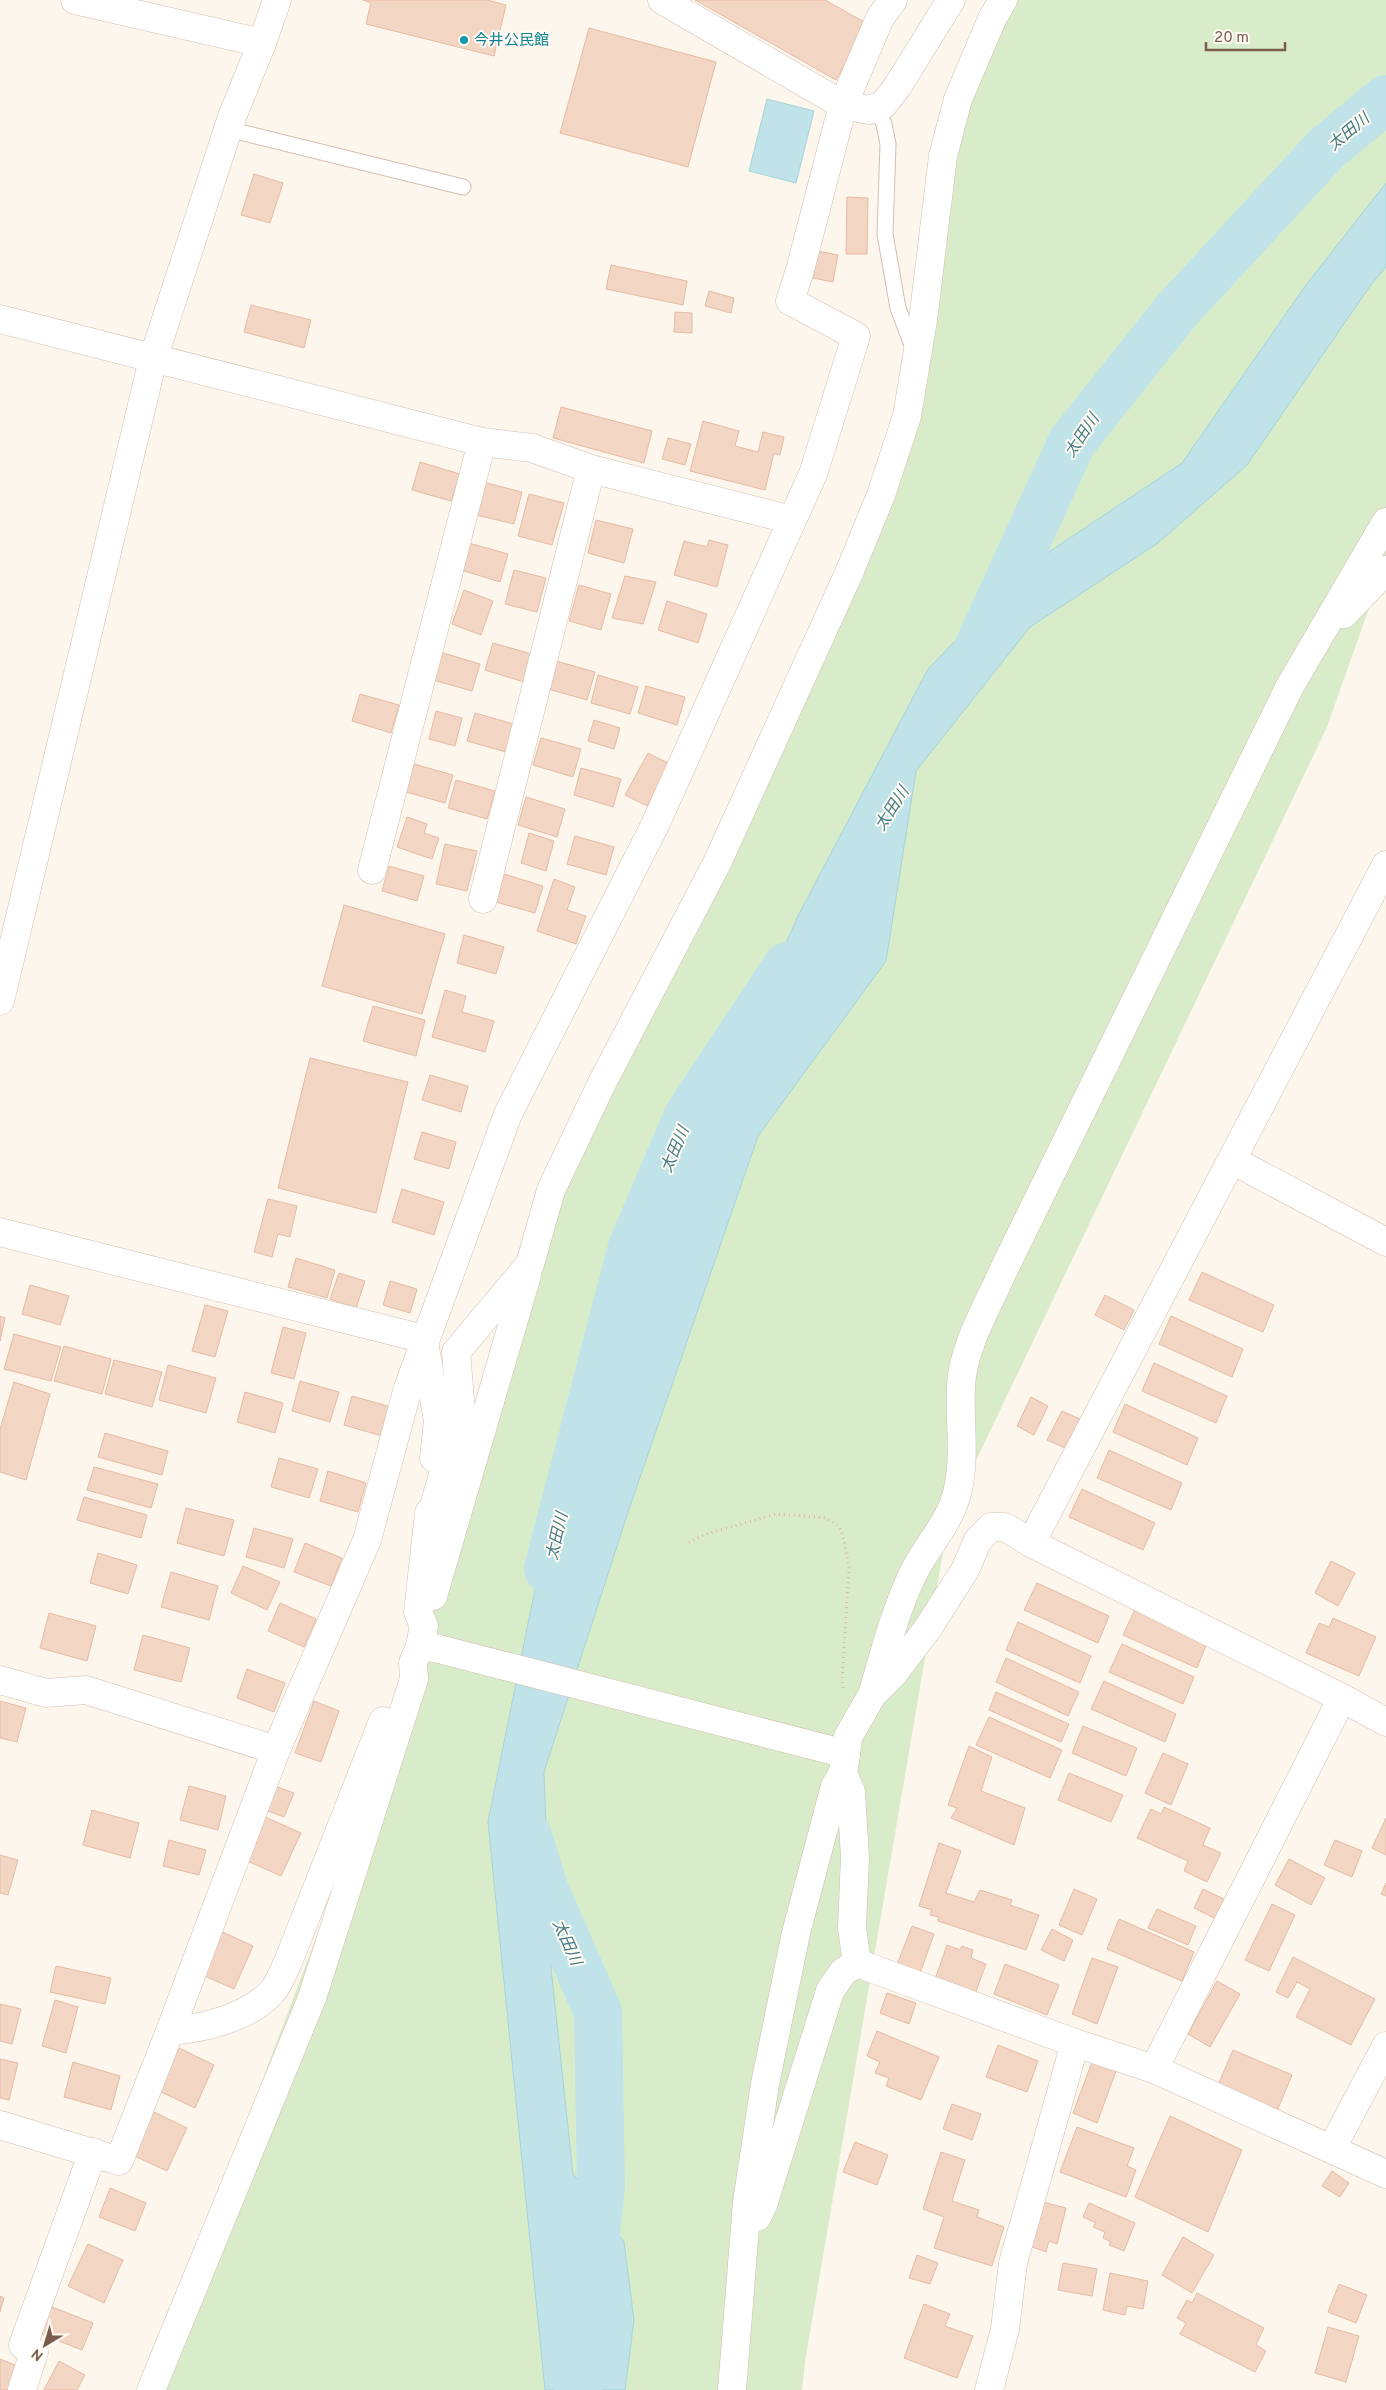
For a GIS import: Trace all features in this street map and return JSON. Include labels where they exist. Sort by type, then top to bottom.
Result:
[{"type":"street","points":[[75,0],[262,43]]},
{"type":"street","points":[[0,1001],[153,359],[228,128],[277,0]]},
{"type":"street","points":[[662,0],[843,105],[869,110],[883,105],[897,87],[951,0]]},
{"type":"street","points":[[0,2125],[119,2161],[276,1750],[367,1540],[408,1388],[508,1114],[655,824],[813,474],[856,336],[790,301],[800,270],[843,105],[880,18],[893,0]]},
{"type":"street","points":[[151,2390],[312,1998],[414,1679],[551,1190],[602,1083],[717,863],[849,573],[881,495],[907,416],[917,359],[943,156],[958,99],[992,19],[1003,0]]},
{"type":"street","points":[[0,319],[482,442],[532,448],[591,469],[792,520]]},
{"type":"street","points":[[372,870],[482,442]]},
{"type":"street","points":[[483,899],[591,469]]},
{"type":"street","points":[[872,1695],[898,1608],[912,1574],[948,1517],[955,1499],[962,1472],[961,1385],[967,1353],[1004,1269],[1290,686],[1386,522]]},
{"type":"street","points":[[1329,620],[1342,616],[1386,570]]},
{"type":"street","points":[[1031,1542],[1386,865]]},
{"type":"street","points":[[1232,1160],[1386,1242]]},
{"type":"street","points":[[0,1232],[424,1340]]},
{"type":"street","points":[[427,1531],[461,1411],[456,1352],[530,1264]]},
{"type":"street","points":[[170,2031],[194,2029],[246,2012],[272,1992],[288,1962],[402,1672],[423,1646],[418,1612],[438,1421],[424,1340]]},
{"type":"street","points":[[732,2390],[746,2238],[747,2202],[765,2084],[794,1943],[835,1786],[840,1759],[852,1728],[872,1695],[892,1674],[928,1628],[965,1570],[982,1534],[991,1527],[1005,1527],[1031,1542],[1342,1698],[1386,1722]]},
{"type":"street","points":[[423,1646],[840,1759]]},
{"type":"street","points":[[0,1680],[46,1693],[86,1690],[276,1750]]},
{"type":"street","points":[[1154,2070],[1342,1698]]},
{"type":"street","points":[[840,1759],[851,1792],[855,1857],[852,1928],[857,1963]]},
{"type":"street","points":[[857,1963],[1154,2070],[1332,2148],[1386,2174]]},
{"type":"street","points":[[746,2238],[763,2205],[830,1991],[843,1972],[857,1963]]},
{"type":"street","points":[[989,2390],[1005,2329],[1013,2263],[1075,2043]]},
{"type":"street","points":[[1332,2148],[1386,2046]]},
{"type":"street","points":[[22,2390],[34,2352],[24,2345],[93,2152]]},
{"type":"lane","points":[[876,108],[884,124],[888,144],[885,234],[898,308],[917,359]]},
{"type":"lane","points":[[228,128],[463,187]]},
{"type":"path","points":[[689,1542],[703,1535],[776,1514],[826,1518],[839,1526],[844,1540],[849,1568],[842,1680],[852,1728]]},
{"type":"green space","points":[[1010,0],[1386,0],[1386,560],[1327,727],[949,1517],[805,2362],[802,2390],[145,2390],[414,1679],[551,1190],[817,644],[911,392],[958,99]]},
{"type":"water","points":[[767,99],[814,111],[796,183],[749,171]]},
{"type":"water","points":[[1386,183],[1386,267],[1370,286],[1247,465],[1158,543],[1030,627],[916,771],[886,961],[758,1136],[628,1512],[544,1772],[551,1968],[573,2174],[624,2242],[634,2320],[625,2390],[545,2390],[488,1822],[537,1579],[656,1238],[798,916],[928,669],[1028,566],[1182,463],[1306,285]]},
{"type":"building","name":"今井公民館","points":[[363,0],[487,0],[506,5],[494,56],[366,24],[371,3]]},
{"type":"building","points":[[695,0],[825,0],[868,24],[836,80]]},
{"type":"building","points":[[589,28],[716,62],[688,167],[560,133]]},
{"type":"building","points":[[254,174],[283,183],[270,223],[241,215]]},
{"type":"building","points":[[847,197],[868,198],[867,254],[846,254]]},
{"type":"building","points":[[818,251],[838,255],[833,282],[813,278]]},
{"type":"building","points":[[611,265],[687,281],[683,305],[606,289]]},
{"type":"building","points":[[709,291],[734,298],[731,313],[705,306]]},
{"type":"building","points":[[251,305],[311,320],[304,348],[244,332]]},
{"type":"building","points":[[675,312],[692,313],[692,333],[674,332]]},
{"type":"building","points":[[561,407],[652,431],[644,463],[553,438]]},
{"type":"building","points":[[703,421],[739,431],[735,446],[758,452],[763,432],[784,437],[780,455],[774,453],[765,490],[690,471]]},
{"type":"building","points":[[668,438],[691,444],[685,465],[662,459]]},
{"type":"building","points":[[420,462],[460,474],[451,501],[412,490]]},
{"type":"building","points":[[483,482],[522,492],[514,524],[476,515]]},
{"type":"building","points":[[529,494],[564,503],[552,545],[518,536]]},
{"type":"building","points":[[596,520],[633,529],[624,563],[588,553]]},
{"type":"building","points":[[709,540],[728,545],[717,587],[674,575],[684,541],[707,547]]},
{"type":"building","points":[[469,543],[508,554],[500,582],[461,570]]},
{"type":"building","points":[[514,570],[546,578],[537,612],[505,604]]},
{"type":"building","points":[[625,576],[656,582],[643,624],[612,618]]},
{"type":"building","points":[[579,585],[611,594],[601,630],[569,621]]},
{"type":"building","points":[[464,590],[493,601],[481,635],[452,624]]},
{"type":"building","points":[[667,601],[707,614],[698,643],[658,630]]},
{"type":"building","points":[[493,643],[532,654],[524,682],[485,670]]},
{"type":"building","points":[[440,652],[480,664],[472,691],[433,680]]},
{"type":"building","points":[[556,661],[595,672],[587,700],[548,689]]},
{"type":"building","points":[[598,675],[638,687],[630,714],[591,703]]},
{"type":"building","points":[[646,686],[685,697],[677,725],[638,713]]},
{"type":"building","points":[[360,694],[399,705],[391,733],[352,721]]},
{"type":"building","points":[[436,711],[462,718],[455,746],[429,739]]},
{"type":"building","points":[[475,713],[514,724],[506,752],[467,741]]},
{"type":"building","points":[[594,720],[620,728],[614,749],[588,741]]},
{"type":"building","points":[[541,738],[581,749],[573,777],[533,765]]},
{"type":"building","points":[[648,753],[670,764],[647,806],[625,795]]},
{"type":"building","points":[[414,764],[453,775],[445,803],[406,792]]},
{"type":"building","points":[[581,768],[621,779],[613,807],[574,795]]},
{"type":"building","points":[[456,780],[495,791],[487,819],[448,808]]},
{"type":"building","points":[[526,797],[565,809],[557,837],[518,825]]},
{"type":"building","points":[[407,817],[427,824],[424,833],[439,838],[432,859],[397,847]]},
{"type":"building","points":[[529,833],[554,841],[546,871],[521,863]]},
{"type":"building","points":[[575,836],[614,847],[606,875],[567,864]]},
{"type":"building","points":[[445,844],[477,851],[467,891],[436,884]]},
{"type":"building","points":[[389,866],[424,876],[417,901],[382,891]]},
{"type":"building","points":[[504,874],[543,886],[535,913],[496,902]]},
{"type":"building","points":[[554,879],[575,887],[567,910],[586,916],[576,944],[537,931]]},
{"type":"building","points":[[344,905],[445,934],[422,1014],[322,986]]},
{"type":"building","points":[[464,935],[504,947],[496,974],[457,963]]},
{"type":"building","points":[[445,990],[466,996],[462,1012],[494,1021],[485,1052],[432,1037]]},
{"type":"building","points":[[373,1006],[425,1020],[416,1056],[363,1041]]},
{"type":"building","points":[[310,1058],[408,1082],[376,1213],[278,1188]]},
{"type":"building","points":[[430,1075],[468,1086],[461,1112],[422,1100]]},
{"type":"building","points":[[422,1132],[456,1142],[449,1169],[414,1159]]},
{"type":"building","points":[[402,1189],[444,1202],[434,1235],[392,1222]]},
{"type":"building","points":[[268,1199],[297,1206],[290,1237],[278,1234],[272,1257],[254,1252]]},
{"type":"building","points":[[296,1258],[335,1270],[327,1298],[288,1287]]},
{"type":"building","points":[[1202,1272],[1274,1305],[1263,1332],[1189,1300]]},
{"type":"building","points":[[339,1273],[365,1281],[356,1308],[330,1299]]},
{"type":"building","points":[[390,1281],[417,1289],[410,1313],[383,1305]]},
{"type":"building","points":[[30,1285],[69,1296],[60,1325],[22,1314]]},
{"type":"building","points":[[1105,1295],[1134,1310],[1124,1330],[1095,1315]]},
{"type":"building","points":[[205,1305],[228,1311],[215,1357],[192,1351]]},
{"type":"building","points":[[0,1316],[5,1318],[0,1341]]},
{"type":"building","points":[[1171,1316],[1243,1349],[1232,1377],[1159,1344]]},
{"type":"building","points":[[283,1327],[306,1333],[294,1379],[271,1373]]},
{"type":"building","points":[[14,1334],[61,1347],[51,1381],[4,1369]]},
{"type":"building","points":[[64,1346],[111,1359],[102,1394],[54,1381]]},
{"type":"building","points":[[114,1360],[162,1372],[152,1407],[105,1394]]},
{"type":"building","points":[[1154,1363],[1227,1396],[1216,1423],[1142,1391]]},
{"type":"building","points":[[168,1365],[216,1378],[206,1413],[159,1400]]},
{"type":"building","points":[[300,1381],[339,1392],[330,1422],[292,1411]]},
{"type":"building","points":[[14,1382],[50,1394],[26,1480],[0,1472],[0,1429]]},
{"type":"building","points":[[245,1392],[283,1403],[275,1433],[237,1422]]},
{"type":"building","points":[[352,1396],[391,1407],[382,1436],[344,1425]]},
{"type":"building","points":[[1031,1397],[1048,1406],[1034,1435],[1017,1426]]},
{"type":"building","points":[[1125,1404],[1198,1438],[1187,1465],[1113,1432]]},
{"type":"building","points":[[1062,1411],[1080,1419],[1065,1448],[1047,1440]]},
{"type":"building","points":[[105,1433],[168,1451],[162,1475],[98,1457]]},
{"type":"building","points":[[1109,1450],[1182,1483],[1171,1510],[1097,1478]]},
{"type":"building","points":[[279,1458],[318,1469],[309,1498],[271,1487]]},
{"type":"building","points":[[94,1467],[158,1484],[151,1508],[87,1490]]},
{"type":"building","points":[[328,1471],[366,1483],[358,1512],[320,1501]]},
{"type":"building","points":[[1082,1489],[1155,1523],[1143,1550],[1069,1517]]},
{"type":"building","points":[[84,1497],[147,1515],[141,1538],[77,1520]]},
{"type":"building","points":[[186,1508],[234,1520],[224,1556],[177,1543]]},
{"type":"building","points":[[254,1528],[293,1539],[284,1568],[246,1557]]},
{"type":"building","points":[[305,1543],[342,1558],[331,1586],[294,1572]]},
{"type":"building","points":[[98,1553],[137,1565],[128,1594],[90,1583]]},
{"type":"building","points":[[1331,1561],[1355,1573],[1338,1606],[1315,1593]]},
{"type":"building","points":[[243,1566],[280,1582],[267,1610],[231,1593]]},
{"type":"building","points":[[171,1572],[218,1586],[209,1620],[161,1607]]},
{"type":"building","points":[[1037,1583],[1109,1616],[1098,1643],[1024,1610]]},
{"type":"building","points":[[280,1603],[316,1619],[304,1647],[268,1631]]},
{"type":"building","points":[[1136,1607],[1208,1640],[1197,1668],[1123,1635]]},
{"type":"building","points":[[49,1613],[96,1626],[87,1661],[40,1648]]},
{"type":"building","points":[[1333,1618],[1376,1637],[1359,1676],[1306,1653],[1319,1623],[1329,1627]]},
{"type":"building","points":[[1018,1622],[1091,1656],[1080,1683],[1006,1650]]},
{"type":"building","points":[[143,1635],[190,1648],[181,1682],[134,1670]]},
{"type":"building","points":[[1122,1644],[1194,1677],[1183,1704],[1109,1672]]},
{"type":"building","points":[[1006,1658],[1079,1692],[1068,1716],[996,1682]]},
{"type":"building","points":[[247,1669],[285,1683],[274,1712],[237,1698]]},
{"type":"building","points":[[1104,1681],[1176,1714],[1165,1742],[1091,1709]]},
{"type":"building","points":[[996,1692],[1069,1724],[1061,1742],[989,1710]]},
{"type":"building","points":[[0,1701],[26,1708],[17,1742],[0,1738]]},
{"type":"building","points":[[314,1701],[339,1711],[321,1762],[295,1753]]},
{"type":"building","points":[[989,1717],[1062,1750],[1050,1778],[976,1745]]},
{"type":"building","points":[[1083,1726],[1137,1748],[1126,1776],[1072,1753]]},
{"type":"building","points":[[969,1746],[992,1757],[981,1791],[1025,1808],[1014,1845],[951,1818],[957,1808],[948,1805]]},
{"type":"building","points":[[1163,1753],[1188,1764],[1171,1805],[1145,1793]]},
{"type":"building","points":[[1069,1773],[1123,1795],[1111,1822],[1058,1800]]},
{"type":"building","points":[[273,1785],[294,1793],[284,1817],[263,1809]]},
{"type":"building","points":[[189,1786],[226,1796],[218,1830],[180,1820]]},
{"type":"building","points":[[1164,1807],[1210,1828],[1203,1845],[1221,1853],[1207,1882],[1184,1871],[1188,1861],[1137,1838],[1151,1809],[1161,1814]]},
{"type":"building","points":[[92,1810],[139,1823],[130,1858],[83,1845]]},
{"type":"building","points":[[265,1817],[301,1833],[281,1876],[245,1860]]},
{"type":"building","points":[[1386,1818],[1386,1855],[1372,1848]]},
{"type":"building","points":[[169,1840],[206,1850],[199,1875],[163,1866]]},
{"type":"building","points":[[1335,1840],[1362,1851],[1352,1877],[1324,1865]]},
{"type":"building","points":[[939,1843],[961,1851],[946,1893],[974,1902],[980,1890],[1012,1900],[1010,1905],[1039,1915],[1026,1950],[938,1921],[939,1917],[930,1915],[932,1910],[919,1906]]},
{"type":"building","points":[[0,1855],[18,1860],[8,1895],[0,1893]]},
{"type":"building","points":[[1289,1859],[1325,1878],[1311,1905],[1275,1885]]},
{"type":"building","points":[[1386,1883],[1386,1896],[1381,1894]]},
{"type":"building","points":[[1074,1889],[1097,1899],[1082,1935],[1059,1925]]},
{"type":"building","points":[[1203,1889],[1226,1900],[1216,1919],[1194,1908]]},
{"type":"building","points":[[1272,1904],[1295,1915],[1269,1971],[1245,1960]]},
{"type":"building","points":[[1157,1909],[1196,1926],[1188,1945],[1148,1928]]},
{"type":"building","points":[[1119,1919],[1194,1952],[1182,1981],[1107,1949]]},
{"type":"building","points":[[912,1926],[934,1934],[919,1976],[896,1967]]},
{"type":"building","points":[[1052,1929],[1073,1940],[1064,1961],[1041,1950]]},
{"type":"building","points":[[218,1930],[253,1946],[234,1989],[198,1973]]},
{"type":"building","points":[[947,1945],[960,1950],[962,1946],[973,1950],[971,1958],[986,1964],[974,1997],[934,1982]]},
{"type":"building","points":[[1293,1957],[1375,1999],[1351,2045],[1296,2017],[1310,1989],[1297,1982],[1288,1998],[1276,1992]]},
{"type":"building","points":[[1092,1958],[1118,1967],[1097,2024],[1072,2014]]},
{"type":"building","points":[[1005,1964],[1059,1985],[1047,2015],[994,1994]]},
{"type":"building","points":[[56,1966],[111,1978],[105,2004],[50,1992]]},
{"type":"building","points":[[1217,1981],[1240,1994],[1210,2047],[1188,2034]]},
{"type":"building","points":[[887,1993],[916,2003],[909,2024],[880,2013]]},
{"type":"building","points":[[55,2000],[78,2007],[66,2053],[42,2046]]},
{"type":"building","points":[[0,2004],[21,2009],[12,2044],[0,2041]]},
{"type":"building","points":[[877,2031],[939,2057],[921,2100],[886,2086],[889,2078],[875,2073],[880,2062],[867,2056]]},
{"type":"building","points":[[998,2045],[1038,2061],[1027,2092],[986,2077]]},
{"type":"building","points":[[179,2048],[214,2065],[195,2108],[159,2091]]},
{"type":"building","points":[[1233,2050],[1292,2075],[1277,2111],[1218,2085]]},
{"type":"building","points":[[0,2059],[18,2063],[9,2100],[0,2098]]},
{"type":"building","points":[[73,2062],[120,2076],[111,2110],[64,2097]]},
{"type":"building","points":[[1092,2062],[1116,2071],[1097,2123],[1073,2113]]},
{"type":"building","points":[[952,2104],[981,2114],[972,2140],[943,2129]]},
{"type":"building","points":[[152,2111],[187,2128],[167,2171],[132,2155]]},
{"type":"building","points":[[1170,2116],[1242,2150],[1208,2232],[1135,2197]]},
{"type":"building","points":[[1077,2127],[1134,2148],[1127,2166],[1136,2170],[1126,2197],[1060,2172]]},
{"type":"building","points":[[855,2142],[888,2155],[877,2185],[843,2172]]},
{"type":"building","points":[[941,2152],[965,2160],[952,2201],[979,2210],[977,2217],[1004,2227],[992,2266],[934,2248],[944,2217],[923,2209]]},
{"type":"building","points":[[1332,2171],[1349,2183],[1340,2197],[1322,2186]]},
{"type":"building","points":[[110,2188],[146,2203],[135,2231],[99,2217]]},
{"type":"building","points":[[1043,2202],[1066,2208],[1057,2244],[1049,2241],[1046,2252],[1030,2246]]},
{"type":"building","points":[[1089,2203],[1135,2223],[1124,2251],[1109,2245],[1111,2242],[1103,2238],[1105,2232],[1093,2227],[1096,2223],[1083,2217]]},
{"type":"building","points":[[1183,2237],[1214,2255],[1192,2293],[1162,2275]]},
{"type":"building","points":[[88,2244],[123,2260],[104,2303],[68,2286]]},
{"type":"building","points":[[917,2255],[938,2263],[930,2284],[909,2278]]},
{"type":"building","points":[[1063,2263],[1097,2269],[1092,2296],[1058,2290]]},
{"type":"building","points":[[1110,2273],[1148,2281],[1143,2309],[1127,2306],[1125,2315],[1103,2310]]},
{"type":"building","points":[[1339,2284],[1367,2295],[1356,2323],[1328,2312]]},
{"type":"building","points":[[1197,2293],[1264,2328],[1256,2345],[1266,2351],[1255,2372],[1180,2334],[1186,2323],[1177,2318],[1187,2300],[1192,2303]]},
{"type":"building","points":[[0,2296],[4,2298],[0,2312]]},
{"type":"building","points":[[924,2304],[950,2314],[945,2326],[973,2336],[957,2378],[904,2358]]},
{"type":"building","points":[[47,2305],[93,2323],[82,2350],[36,2332]]},
{"type":"building","points":[[1328,2327],[1359,2336],[1346,2382],[1315,2373]]},
{"type":"building","points":[[0,2359],[20,2367],[12,2390],[0,2390]]},
{"type":"building","points":[[59,2361],[85,2375],[77,2390],[44,2390]]},
{"type":"waterway","name":"太田川","points":[[977,650],[1072,442],[1177,310],[1326,149],[1386,99]]},
{"type":"waterway","name":"太田川","points":[[548,1569],[632,1247],[688,1116],[787,966]]},
{"type":"waterway","name":"太田川","points":[[528,1836],[545,1891],[598,2012],[601,2187],[579,2390]]},
{"type":"place","name":"今井公民館","points":[[464,40]]}]
